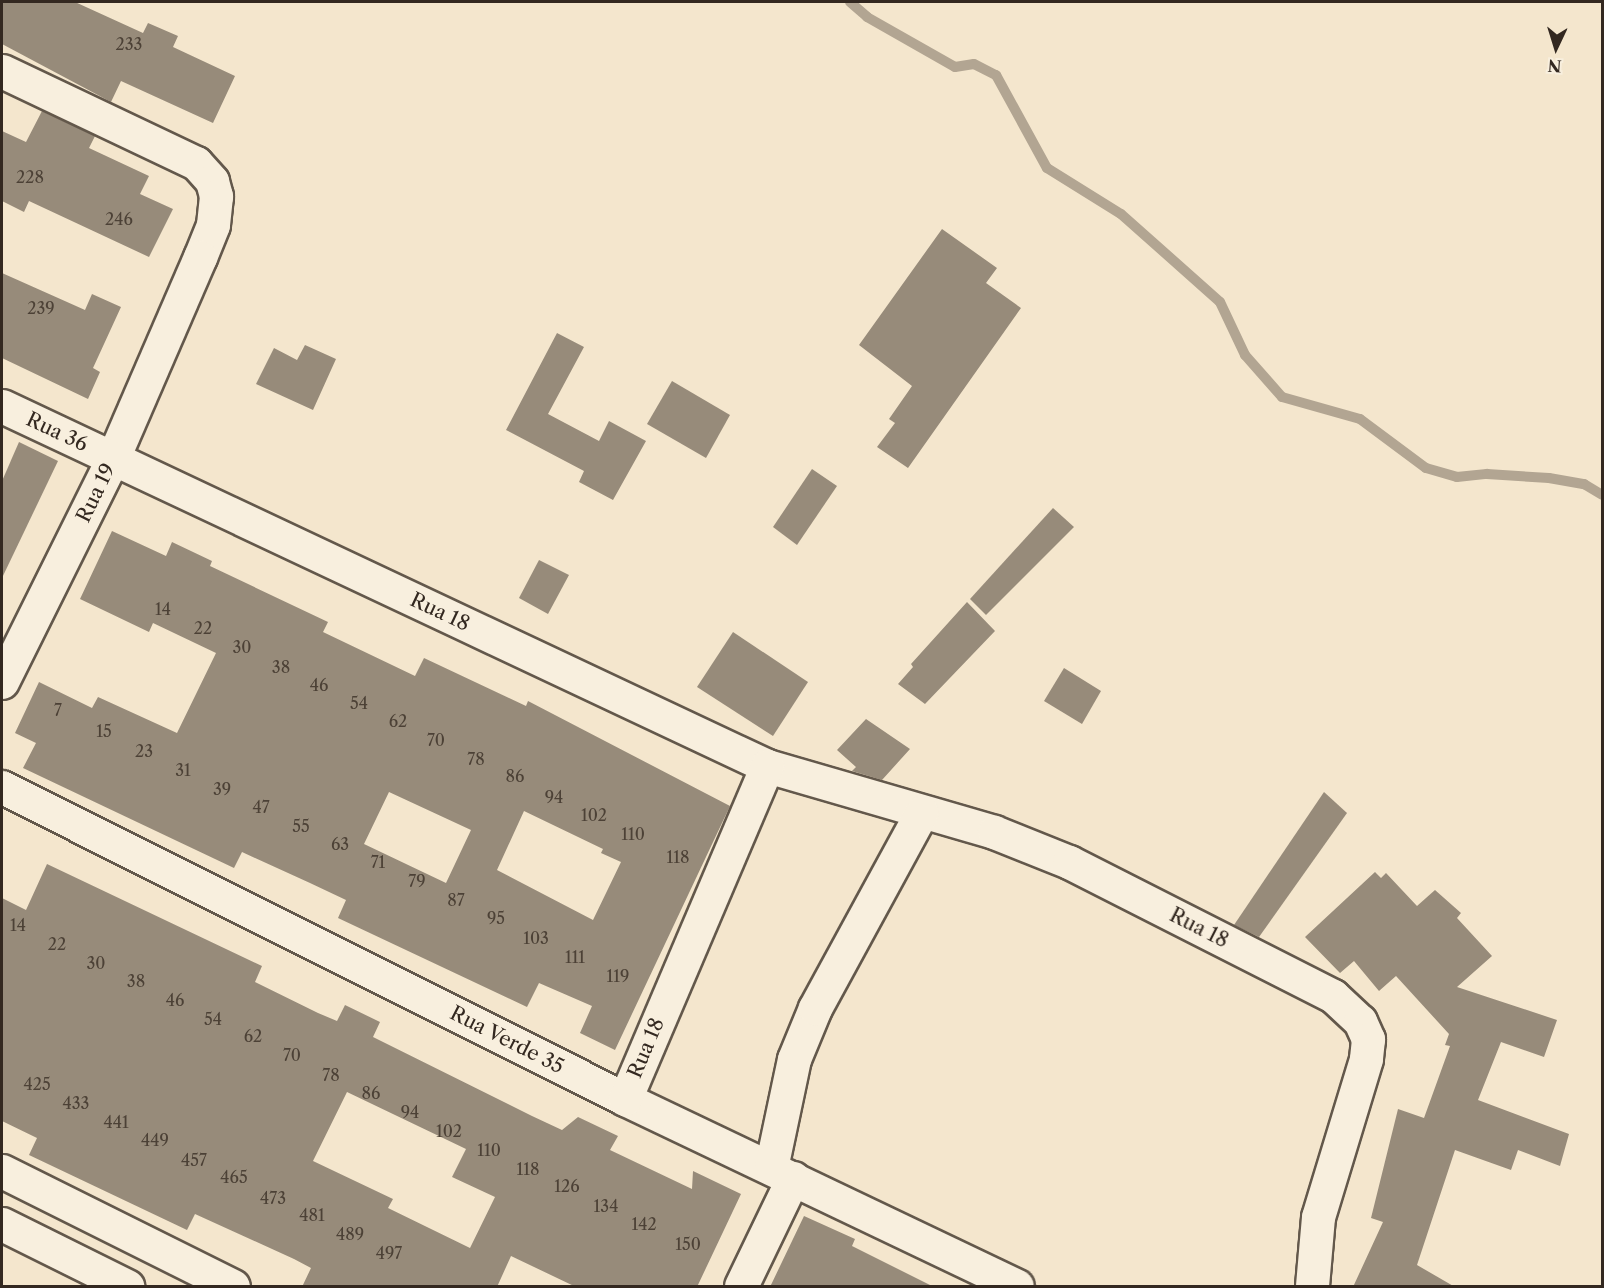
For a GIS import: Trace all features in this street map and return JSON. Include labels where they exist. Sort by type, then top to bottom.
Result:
[{"type":"street","name":"Rua 19","points":[[2,70],[196,163],[212,181],[216,196],[213,225],[113,458],[2,682]]},
{"type":"street","name":"Rua 36","points":[[2,406],[113,458]]},
{"type":"street","name":"Rua 18","points":[[113,458],[768,766],[994,832],[1070,862],[1333,996],[1360,1021],[1368,1039],[1366,1059],[1318,1217],[1312,1287]]},
{"type":"street","name":"Rua 18","points":[[625,1099],[768,766]]},
{"type":"street","name":"Rua Verde 35","points":[[2,787],[625,1099],[1017,1287]]},
{"type":"street","points":[[741,1287],[782,1173],[794,1059],[815,1008],[922,812]]},
{"type":"street","points":[[2,1171],[233,1287]]},
{"type":"street","points":[[2,1224],[127,1287]]},
{"type":"building","points":[[2,2],[75,2],[143,33],[148,23],[178,36],[173,47],[235,76],[213,123],[121,81],[111,102],[2,44]]},
{"type":"building","points":[[42,111],[95,136],[89,148],[149,176],[140,194],[173,209],[149,257],[29,201],[24,212],[2,201],[2,131],[26,142]]},
{"type":"building","points":[[942,229],[997,268],[986,283],[1021,308],[908,468],[877,447],[895,423],[889,419],[912,386],[859,345]]},
{"type":"building","points":[[2,273],[85,310],[92,294],[121,307],[93,368],[100,372],[88,399],[2,358]]},
{"type":"building","points":[[557,333],[584,347],[548,414],[599,441],[609,421],[646,441],[613,500],[579,482],[584,471],[506,430]]},
{"type":"building","points":[[305,345],[336,359],[313,410],[256,384],[274,348],[297,360]]},
{"type":"building","points":[[672,381],[730,415],[706,458],[647,424]]},
{"type":"building","points":[[19,442],[58,461],[2,578],[2,481]]},
{"type":"building","points":[[812,469],[837,486],[797,545],[773,527]]},
{"type":"building","points":[[1053,508],[1074,527],[986,615],[970,599]]},
{"type":"building","points":[[112,531],[166,556],[172,542],[212,561],[210,566],[328,622],[323,632],[415,676],[424,658],[526,706],[528,701],[730,806],[615,1050],[580,1033],[592,1006],[539,983],[527,1007],[338,918],[346,900],[242,852],[234,868],[23,768],[36,743],[15,733],[39,682],[92,708],[98,697],[177,733],[216,653],[153,623],[149,632],[80,599]],"holes":[[[389,792],[471,830],[446,883],[364,844]],[[524,811],[603,849],[601,853],[621,862],[593,920],[497,870]]]},
{"type":"building","points":[[539,560],[569,575],[548,614],[519,598]]},
{"type":"building","points":[[967,602],[995,631],[925,704],[898,684],[913,667],[911,664]]},
{"type":"building","points":[[733,632],[808,682],[773,736],[697,687]]},
{"type":"building","points":[[1064,668],[1101,691],[1082,724],[1044,701]]},
{"type":"building","points":[[866,719],[910,749],[882,780],[852,771],[856,767],[837,750]]},
{"type":"building","points":[[1324,792],[1347,813],[1259,937],[1234,925]]},
{"type":"building","points":[[47,864],[262,966],[255,982],[318,1013],[337,1021],[345,1005],[380,1022],[373,1037],[532,1116],[562,1130],[578,1117],[618,1136],[610,1150],[692,1189],[693,1171],[741,1194],[697,1287],[576,1287],[511,1256],[497,1287],[302,1287],[311,1268],[294,1259],[195,1214],[187,1230],[29,1155],[37,1138],[2,1121],[2,898],[26,910]],"holes":[[[347,1092],[466,1149],[452,1177],[495,1197],[470,1248],[388,1208],[393,1199],[313,1161]]]},
{"type":"building","points":[[1375,872],[1381,878],[1386,873],[1417,906],[1435,890],[1461,913],[1457,918],[1492,956],[1457,987],[1557,1020],[1544,1057],[1501,1042],[1478,1100],[1569,1134],[1560,1166],[1518,1150],[1511,1170],[1455,1150],[1417,1265],[1455,1287],[1353,1287],[1383,1222],[1371,1218],[1398,1109],[1424,1118],[1450,1046],[1445,1045],[1449,1034],[1396,976],[1379,991],[1354,961],[1340,973],[1305,937]]},
{"type":"building","points":[[804,1216],[855,1239],[852,1246],[934,1287],[770,1287]]},
{"type":"waterway","points":[[850,2],[867,17],[955,67],[974,64],[996,75],[1047,168],[1121,214],[1220,302],[1245,355],[1282,397],[1360,419],[1426,468],[1457,477],[1487,474],[1549,478],[1584,484],[1602,495]]}]
